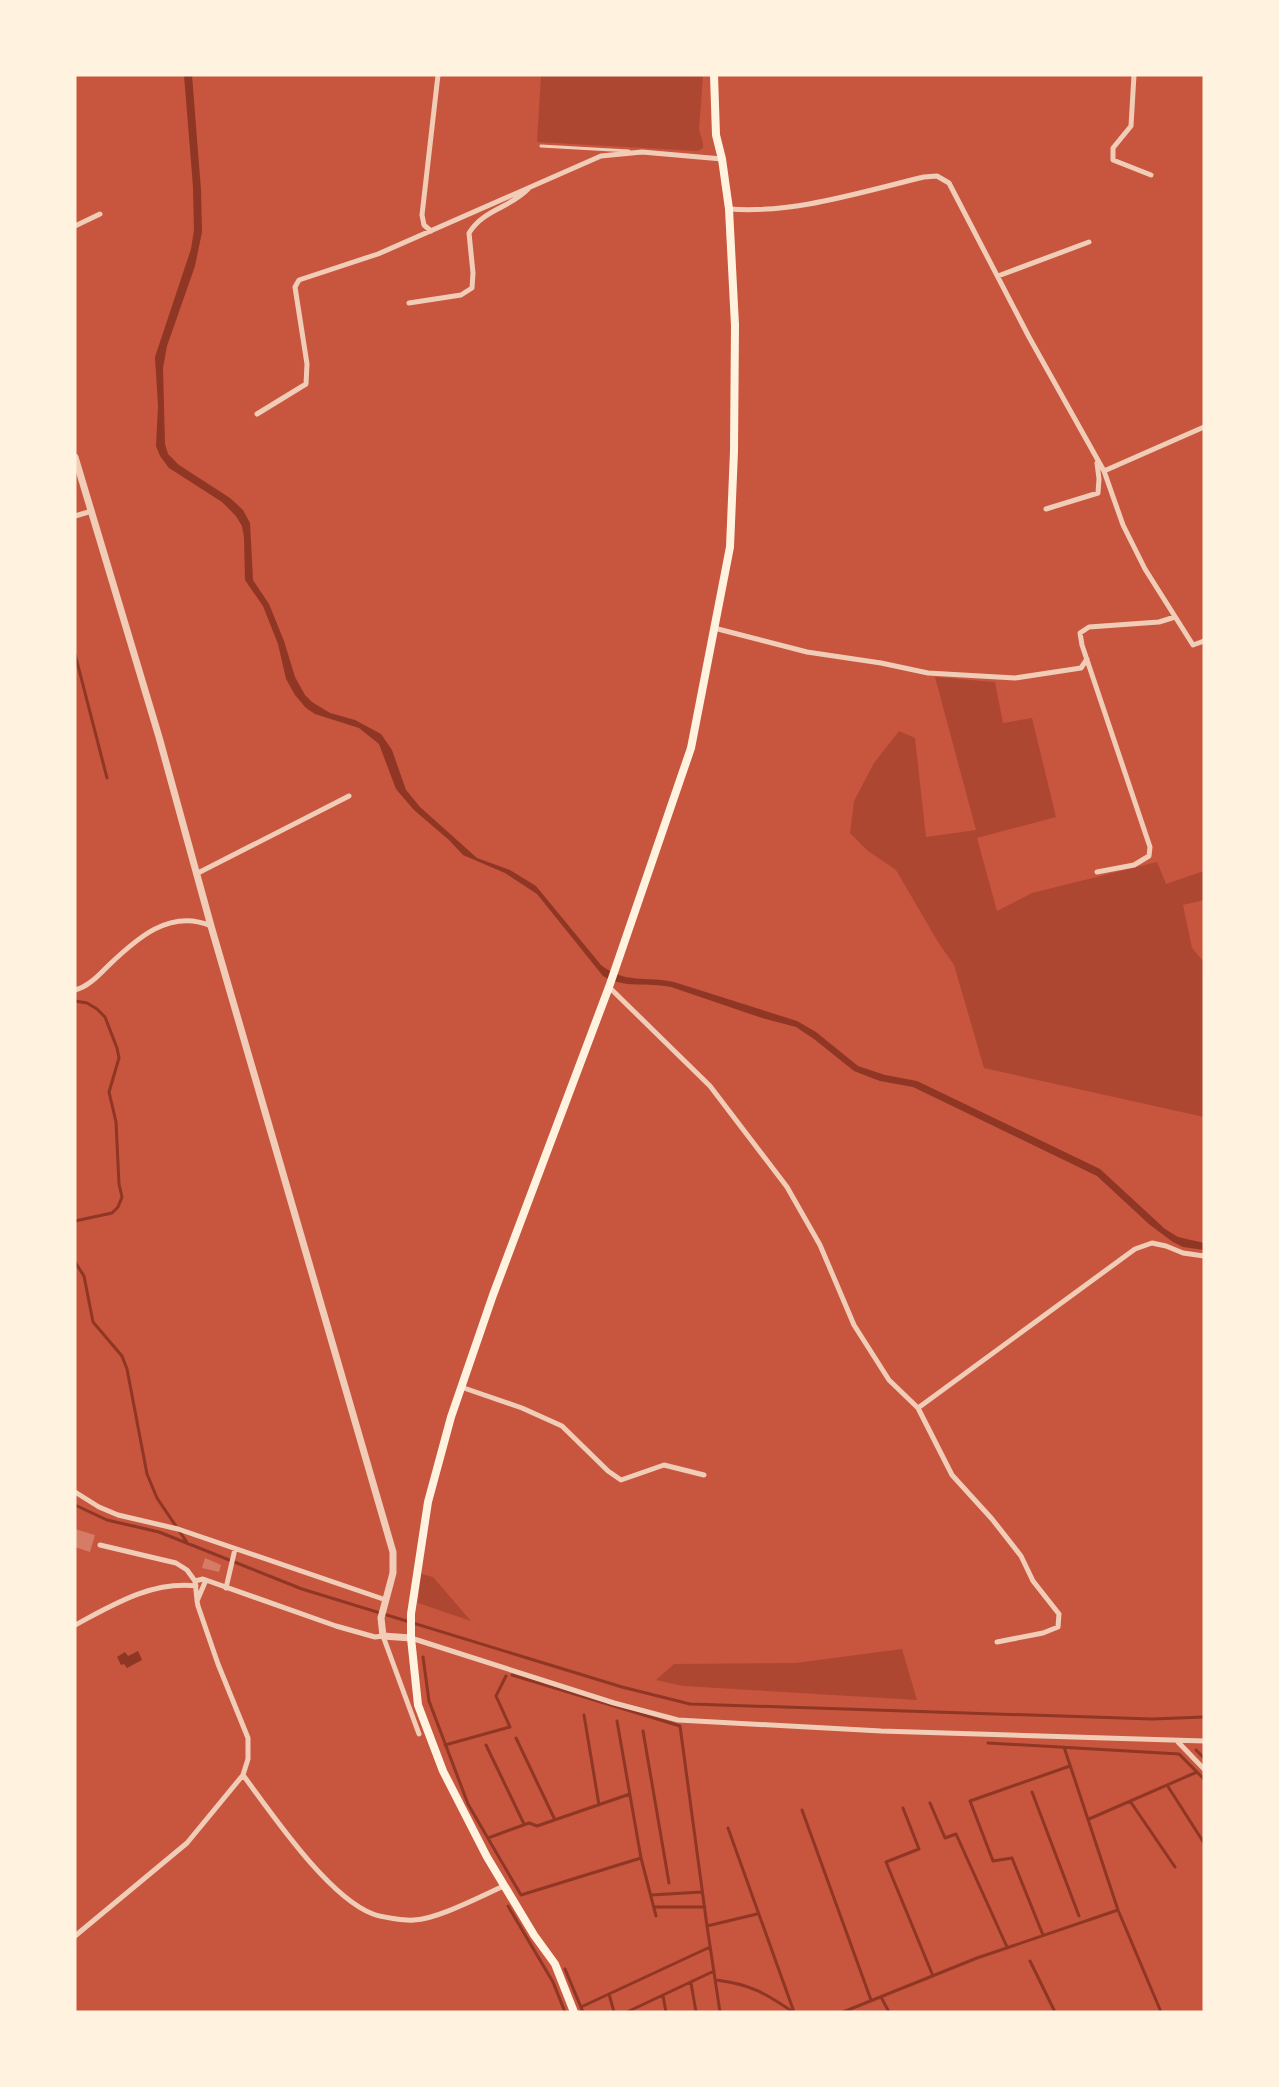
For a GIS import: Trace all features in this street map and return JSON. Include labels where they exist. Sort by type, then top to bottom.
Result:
[{"type":"main road","points":[[574,2012],[555,1964],[504,1886],[443,1771],[418,1705],[411,1638],[411,1614],[428,1502],[451,1417],[493,1295],[616,966],[691,748],[730,547],[734,451],[735,325],[729,209],[716,135],[714,75]]},
{"type":"street","points":[[431,231],[424,225],[422,215],[438,75]]},
{"type":"street","points":[[1134,75],[1131,126],[1113,148],[1113,160],[1151,175]]},
{"type":"street","points":[[257,414],[306,384],[307,364],[295,287],[299,280],[364,260],[595,157],[642,152],[722,159]]},
{"type":"street","points":[[729,209],[781,208],[924,177],[938,176],[951,186],[1029,337],[1104,471],[1123,525],[1145,569],[1193,645],[1204,641]]},
{"type":"street","points":[[409,303],[461,295],[472,288],[473,273],[469,233],[483,216],[524,194],[531,186]]},
{"type":"street","points":[[75,226],[100,214]]},
{"type":"street","points":[[998,276],[1089,242]]},
{"type":"street","points":[[1104,471],[1204,427]]},
{"type":"street","points":[[75,457],[159,738],[196,874],[393,1552],[393,1573],[381,1618],[383,1636],[419,1734]]},
{"type":"street","points":[[1046,509],[1098,493],[1099,478],[1096,457]]},
{"type":"street","points":[[75,516],[92,511]]},
{"type":"street","points":[[1097,872],[1134,865],[1149,856],[1150,847],[1080,639],[1080,633],[1085,628],[1158,622],[1175,617]]},
{"type":"street","points":[[714,628],[807,652],[928,673],[1015,678],[1070,671],[1081,668],[1087,659]]},
{"type":"street","points":[[196,874],[350,796]]},
{"type":"street","points":[[75,990],[90,983],[126,949],[155,928],[176,921],[199,921],[211,926]]},
{"type":"street","points":[[609,985],[710,1086],[787,1187],[820,1245],[854,1324],[890,1380],[918,1408],[952,1475],[992,1519],[1021,1556],[1033,1581],[1059,1614],[1058,1626],[1043,1634],[997,1642]]},
{"type":"street","points":[[918,1408],[1135,1249],[1152,1243],[1183,1253],[1204,1256]]},
{"type":"street","points":[[461,1387],[522,1408],[562,1426],[608,1471],[621,1480],[664,1465],[704,1475]]},
{"type":"street","points":[[75,1492],[99,1507],[118,1515],[178,1529],[235,1552],[385,1603]]},
{"type":"street","points":[[75,1936],[186,1843],[243,1775],[248,1759],[248,1738],[203,1620],[195,1583],[187,1570],[176,1563],[100,1545]]},
{"type":"street","points":[[226,1588],[235,1552]]},
{"type":"street","points":[[75,1625],[133,1595],[154,1588],[195,1583],[200,1579],[359,1632],[411,1638],[614,1703],[678,1720],[863,1730],[1178,1742],[1204,1741]]},
{"type":"street","points":[[198,1604],[206,1581]]},
{"type":"street","points":[[195,1583],[203,1588]]},
{"type":"street","points":[[1178,1742],[1204,1769]]},
{"type":"street","points":[[243,1775],[297,1846],[344,1896],[374,1914],[414,1920],[446,1911],[504,1886]]},
{"type":"lane","points":[[541,146],[642,152]]},
{"type":"shaded area","points":[[184,75],[192,75],[202,232],[195,266],[167,346],[163,368],[165,444],[168,454],[179,465],[230,498],[243,510],[250,523],[253,580],[269,604],[295,677],[305,695],[330,713],[355,720],[381,734],[392,750],[406,790],[420,807],[477,858],[510,870],[536,886],[601,965],[610,971],[627,977],[674,982],[797,1021],[816,1032],[858,1066],[885,1075],[917,1081],[1100,1169],[1165,1229],[1178,1237],[1204,1243],[1204,1250],[1183,1247],[1173,1242],[1150,1225],[1097,1176],[913,1087],[880,1081],[854,1071],[796,1027],[671,987],[628,984],[603,976],[537,894],[505,873],[463,855],[414,810],[396,789],[379,744],[359,728],[315,714],[306,708],[286,679],[278,644],[263,606],[245,580],[242,526],[222,502],[169,468],[156,446],[158,406],[155,357],[191,249],[194,230]]},
{"type":"shaded area","points":[[541,75],[703,75],[699,130],[703,148],[698,151],[537,142]]},
{"type":"shaded area","points":[[935,677],[995,682],[1003,723],[1032,718],[1056,817],[977,838],[997,911],[1032,893],[1157,862],[1166,884],[1204,871],[1204,900],[1183,905],[1192,948],[1204,962],[1204,1117],[984,1068],[954,965],[896,870],[868,851],[850,833],[854,801],[874,763],[899,731],[915,738],[926,837],[976,830]]},
{"type":"shaded area","points":[[421,1574],[433,1577],[471,1621],[418,1603]]},
{"type":"shaded area","points":[[902,1649],[917,1700],[683,1686],[656,1680],[674,1664],[795,1663]]},
{"type":"shaded area","points":[[138,1651],[142,1660],[127,1668],[124,1664],[121,1665],[117,1657],[125,1652],[128,1656]]},
{"type":"building","points":[[75,1529],[95,1535],[90,1552],[75,1547]]},
{"type":"building","points":[[205,1558],[221,1565],[219,1572],[202,1568]]},
{"type":"waterway","points":[[75,654],[107,778]]},
{"type":"waterway","points":[[75,1001],[87,1003],[105,1017],[117,1048],[119,1058],[109,1092],[116,1122],[119,1184],[122,1197],[118,1207],[112,1213],[75,1221]]},
{"type":"waterway","points":[[75,1262],[84,1276],[93,1322],[122,1356],[127,1369],[147,1474],[157,1498],[188,1544]]},
{"type":"waterway","points":[[75,1505],[107,1520],[159,1532],[302,1589],[622,1687],[690,1704],[1152,1719],[1204,1717]]},
{"type":"waterway","points":[[423,1657],[429,1701],[468,1804],[521,1895],[641,1858]]},
{"type":"waterway","points":[[512,1675],[680,1726],[720,2012]]},
{"type":"waterway","points":[[445,1745],[510,1727],[496,1696],[506,1676]]},
{"type":"waterway","points":[[584,1715],[599,1805]]},
{"type":"waterway","points":[[617,1721],[641,1858],[656,1916]]},
{"type":"waterway","points":[[643,1731],[669,1883]]},
{"type":"waterway","points":[[516,1738],[555,1820]]},
{"type":"waterway","points":[[988,1743],[1179,1754],[1204,1779]]},
{"type":"waterway","points":[[486,1745],[524,1824]]},
{"type":"waterway","points":[[1064,1747],[1118,1910],[1161,2012]]},
{"type":"waterway","points":[[1196,1750],[1204,1758]]},
{"type":"waterway","points":[[1043,1935],[1012,1858],[993,1861],[970,1801],[1070,1766]]},
{"type":"waterway","points":[[1089,1819],[1197,1772]]},
{"type":"waterway","points":[[1167,1785],[1204,1843]]},
{"type":"waterway","points":[[1032,1792],[1079,1916]]},
{"type":"waterway","points":[[488,1838],[529,1823],[537,1826],[630,1794]]},
{"type":"waterway","points":[[1130,1801],[1175,1867]]},
{"type":"waterway","points":[[930,1803],[945,1838],[956,1834],[1007,1947]]},
{"type":"waterway","points":[[903,1808],[919,1849],[886,1862],[933,1976]]},
{"type":"waterway","points":[[802,1810],[871,2000]]},
{"type":"waterway","points":[[728,1828],[794,2012]]},
{"type":"waterway","points":[[651,1895],[702,1892]]},
{"type":"waterway","points":[[508,1906],[553,1982],[565,2012]]},
{"type":"waterway","points":[[654,1907],[705,1907]]},
{"type":"waterway","points":[[843,2012],[977,1958],[1118,1910]]},
{"type":"waterway","points":[[707,1926],[757,1914]]},
{"type":"waterway","points":[[581,2007],[710,1947]]},
{"type":"waterway","points":[[1030,1961],[1055,2012]]},
{"type":"waterway","points":[[565,1969],[583,2012]]},
{"type":"waterway","points":[[627,2012],[714,1971]]},
{"type":"waterway","points":[[716,1980],[757,1990],[793,2012]]},
{"type":"waterway","points":[[691,1983],[696,2012]]},
{"type":"waterway","points":[[609,1994],[614,2012]]},
{"type":"waterway","points":[[663,1996],[666,2012]]},
{"type":"waterway","points":[[881,1997],[889,2012]]}]
